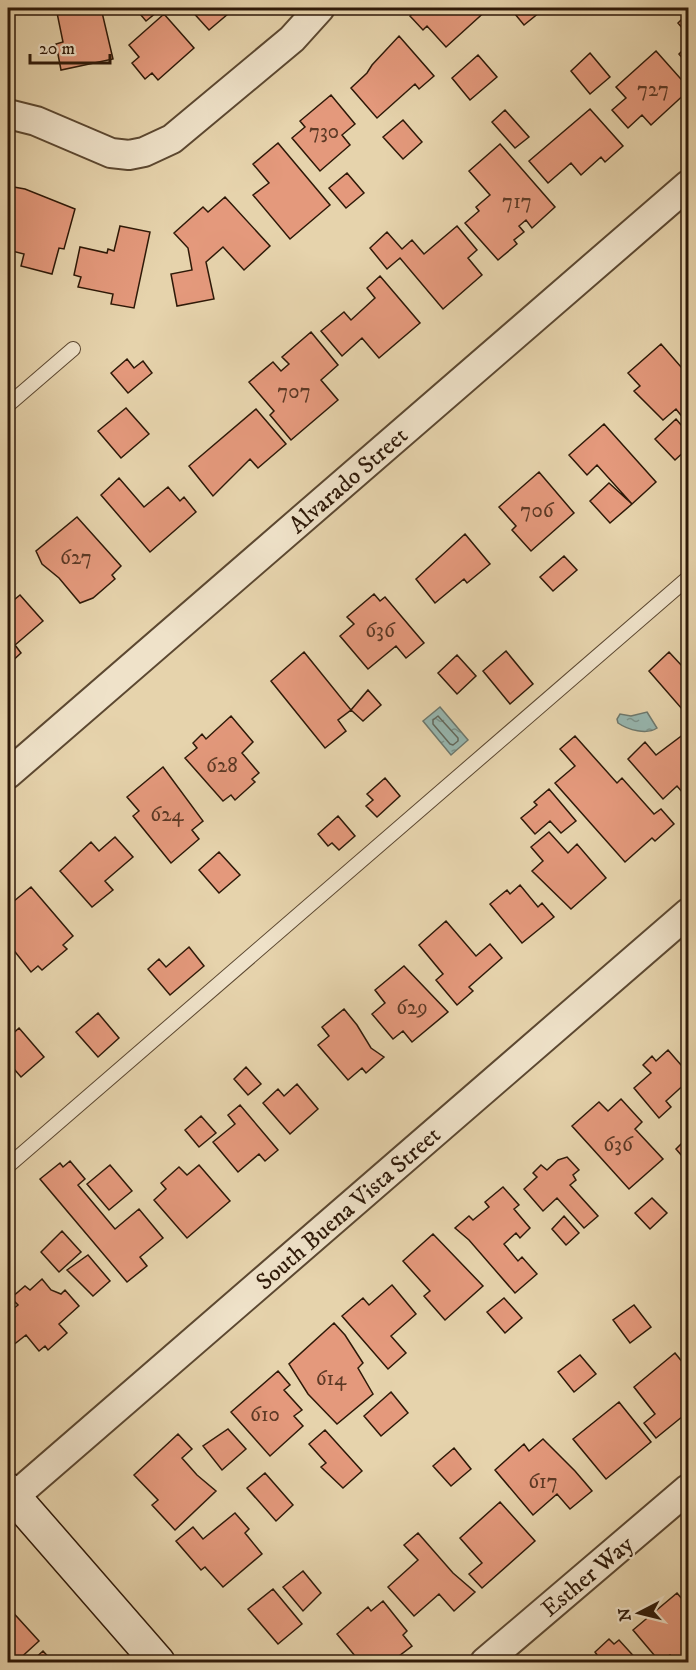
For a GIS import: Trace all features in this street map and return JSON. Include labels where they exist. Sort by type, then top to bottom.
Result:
[{"type":"main road","points":[[10,1496],[158,1662]]},
{"type":"street","points":[[8,114],[36,121],[111,153],[129,155],[144,152],[172,139],[292,39],[320,8]]},
{"type":"street","name":"Alvarado Street","points":[[8,774],[688,185]]},
{"type":"street","name":"South Buena Vista Street","points":[[10,1496],[688,913]]},
{"type":"street","name":"Esther Way","points":[[485,1662],[688,1489]]},
{"type":"lane","points":[[8,405],[73,349]]},
{"type":"lane","points":[[8,1166],[688,578]]},
{"type":"water","points":[[440,707],[468,740],[451,755],[423,721]]},
{"type":"water","points":[[647,712],[657,728],[653,730],[638,731],[618,723],[617,719],[620,714],[631,716]]},
{"type":"building","points":[[56,8],[101,8],[113,59],[61,70],[56,44],[63,42]]},
{"type":"building","points":[[135,8],[162,8],[146,21]]},
{"type":"building","points":[[189,8],[235,8],[209,30]]},
{"type":"building","points":[[418,8],[489,8],[446,47],[427,26],[423,30],[410,16]]},
{"type":"building","points":[[510,8],[545,8],[524,25]]},
{"type":"building","points":[[678,8],[688,8],[688,35],[678,23],[685,16]]},
{"type":"building","points":[[164,14],[194,48],[158,80],[152,73],[145,79],[132,63],[139,57],[129,45]]},
{"type":"building","points":[[399,36],[434,76],[419,89],[415,84],[377,118],[351,88]]},
{"type":"building","points":[[688,45],[688,65],[679,54]]},
{"type":"building","points":[[656,51],[688,87],[688,91],[651,125],[642,115],[628,128],[612,110],[626,98],[616,87]]},
{"type":"building","points":[[590,53],[610,77],[590,94],[571,71]]},
{"type":"building","points":[[478,55],[497,77],[470,100],[452,78]]},
{"type":"building","points":[[331,95],[355,124],[342,135],[350,145],[320,171],[292,138],[305,127],[300,121]]},
{"type":"building","points":[[590,109],[623,146],[605,162],[601,157],[581,175],[571,163],[548,183],[529,161]]},
{"type":"building","points":[[505,110],[529,137],[515,148],[492,122]]},
{"type":"building","points":[[403,120],[422,142],[403,159],[383,137]]},
{"type":"building","points":[[278,143],[330,205],[290,239],[253,195],[269,183],[253,164]]},
{"type":"building","points":[[500,144],[555,207],[532,228],[526,220],[519,226],[524,232],[514,240],[517,244],[498,260],[465,223],[479,211],[476,207],[490,195],[469,171]]},
{"type":"building","points":[[347,173],[364,193],[346,208],[329,188]]},
{"type":"building","points":[[8,186],[25,189],[75,209],[64,249],[59,248],[52,274],[21,266],[24,254],[8,250],[8,226],[12,227],[14,220],[8,219]]},
{"type":"building","points":[[225,197],[270,246],[244,270],[223,247],[206,262],[214,299],[177,306],[171,274],[192,270],[188,248],[174,233],[203,207],[208,212]]},
{"type":"building","points":[[120,226],[150,232],[134,308],[111,304],[113,294],[78,287],[81,277],[74,275],[80,247],[107,253],[108,249],[114,251]]},
{"type":"building","points":[[457,226],[477,250],[468,258],[482,275],[443,309],[400,258],[387,269],[370,248],[387,232],[402,249],[412,240],[424,254]]},
{"type":"building","points":[[380,276],[420,323],[379,358],[362,338],[342,356],[321,331],[344,312],[351,320],[375,298],[367,288]]},
{"type":"building","points":[[311,332],[338,365],[321,380],[338,400],[291,440],[270,415],[274,411],[249,382],[273,362],[281,371],[289,364],[282,357]]},
{"type":"building","points":[[661,344],[688,375],[688,424],[676,409],[663,420],[634,391],[640,386],[628,373]]},
{"type":"building","points":[[127,359],[134,368],[143,361],[152,373],[128,393],[111,373]]},
{"type":"building","points":[[126,408],[149,434],[121,458],[98,431]]},
{"type":"building","points":[[256,409],[286,444],[258,468],[250,459],[213,496],[189,466]]},
{"type":"building","points":[[676,419],[688,433],[688,448],[675,460],[655,439]]},
{"type":"building","points":[[604,424],[656,482],[632,504],[597,465],[587,475],[569,455]]},
{"type":"building","points":[[539,472],[574,513],[531,551],[512,530],[516,526],[499,507]]},
{"type":"building","points":[[119,478],[144,507],[168,487],[180,501],[184,497],[196,512],[150,552],[101,495]]},
{"type":"building","points":[[609,483],[632,504],[610,523],[590,501]]},
{"type":"building","points":[[77,517],[121,566],[112,575],[115,579],[93,598],[80,603],[59,578],[42,564],[36,551]]},
{"type":"building","points":[[465,534],[490,564],[467,583],[464,579],[435,603],[416,579]]},
{"type":"building","points":[[564,556],[577,570],[553,591],[540,577]]},
{"type":"building","points":[[374,594],[380,601],[385,597],[424,643],[406,658],[396,646],[368,669],[340,636],[354,624],[347,617]]},
{"type":"building","points":[[20,595],[43,621],[15,645],[21,653],[8,665],[8,603]]},
{"type":"building","points":[[506,651],[533,684],[510,704],[483,671]]},
{"type":"building","points":[[304,652],[351,710],[338,720],[346,731],[325,748],[271,681]]},
{"type":"building","points":[[669,652],[682,666],[688,660],[688,703],[682,709],[649,671]]},
{"type":"building","points":[[457,655],[476,676],[457,694],[438,673]]},
{"type":"building","points":[[368,690],[381,705],[363,721],[351,710]]},
{"type":"building","points":[[231,716],[253,742],[242,753],[259,773],[252,779],[255,782],[235,800],[231,795],[223,801],[185,758],[197,748],[193,743],[202,734],[206,739]]},
{"type":"building","points":[[688,731],[688,788],[683,793],[677,786],[663,799],[628,759],[645,742],[656,755]]},
{"type":"building","points":[[575,736],[617,783],[622,778],[654,814],[661,809],[674,824],[655,841],[652,838],[625,862],[555,783],[575,766],[560,749]]},
{"type":"building","points":[[163,767],[203,821],[192,830],[199,839],[171,863],[133,816],[139,811],[127,797]]},
{"type":"building","points":[[385,778],[400,796],[377,817],[366,806],[373,800],[367,794]]},
{"type":"building","points":[[549,789],[576,821],[561,833],[550,821],[535,834],[521,818],[537,805],[534,802]]},
{"type":"building","points":[[338,816],[355,836],[339,850],[332,843],[328,846],[318,834]]},
{"type":"building","points":[[549,832],[568,853],[577,844],[606,878],[571,909],[532,871],[543,861],[531,847]]},
{"type":"building","points":[[115,837],[133,857],[105,881],[113,890],[92,907],[60,871],[91,842],[99,851]]},
{"type":"building","points":[[219,852],[240,875],[219,893],[199,870]]},
{"type":"building","points":[[520,885],[538,907],[542,903],[554,917],[522,943],[490,904],[507,890],[510,894]]},
{"type":"building","points":[[31,887],[73,936],[63,945],[67,949],[42,970],[38,966],[31,972],[8,943],[8,906]]},
{"type":"building","points":[[446,921],[476,956],[490,944],[502,958],[469,987],[473,991],[457,1005],[436,980],[443,974],[419,945]]},
{"type":"building","points":[[189,947],[204,966],[170,995],[148,969],[159,959],[166,967]]},
{"type":"building","points":[[404,966],[448,1012],[412,1042],[403,1031],[393,1039],[372,1014],[385,1003],[375,990]]},
{"type":"building","points":[[344,1009],[371,1048],[384,1057],[366,1073],[362,1068],[348,1080],[318,1045],[329,1036],[322,1027]]},
{"type":"building","points":[[98,1013],[119,1038],[98,1057],[76,1032]]},
{"type":"building","points":[[19,1028],[44,1057],[21,1077],[8,1062],[8,1038]]},
{"type":"building","points":[[668,1050],[688,1073],[688,1081],[666,1101],[671,1107],[659,1118],[634,1088],[651,1073],[643,1065],[652,1056],[656,1061]]},
{"type":"building","points":[[246,1067],[261,1084],[248,1095],[234,1079]]},
{"type":"building","points":[[297,1084],[318,1109],[290,1134],[263,1103],[278,1089],[284,1096]]},
{"type":"building","points":[[621,1099],[642,1122],[635,1129],[663,1159],[629,1189],[572,1126],[599,1102],[608,1111]]},
{"type":"building","points":[[240,1105],[278,1150],[265,1161],[259,1154],[238,1172],[213,1142],[235,1124],[228,1115]]},
{"type":"building","points":[[201,1116],[216,1133],[199,1147],[185,1130]]},
{"type":"building","points":[[688,1137],[688,1163],[676,1149]]},
{"type":"building","points":[[567,1157],[579,1170],[573,1175],[576,1180],[570,1185],[598,1216],[584,1228],[557,1198],[543,1211],[524,1189],[537,1177],[533,1173],[541,1165],[547,1170],[558,1160]]},
{"type":"building","points":[[70,1161],[85,1179],[78,1185],[115,1229],[139,1209],[163,1238],[140,1257],[147,1266],[127,1282],[40,1179],[60,1163],[63,1167]]},
{"type":"building","points":[[110,1165],[132,1191],[109,1210],[87,1184]]},
{"type":"building","points":[[199,1165],[230,1201],[187,1238],[154,1200],[166,1189],[161,1183],[179,1167],[187,1175]]},
{"type":"building","points":[[503,1187],[519,1205],[514,1209],[530,1228],[520,1238],[516,1233],[504,1244],[518,1261],[522,1257],[537,1274],[515,1293],[469,1240],[455,1228],[469,1216],[473,1220],[489,1207],[485,1202]]},
{"type":"building","points":[[652,1198],[667,1213],[650,1229],[635,1213]]},
{"type":"building","points":[[564,1216],[579,1233],[566,1245],[552,1229]]},
{"type":"building","points":[[62,1231],[81,1252],[59,1272],[41,1252]]},
{"type":"building","points":[[433,1234],[483,1286],[445,1320],[424,1296],[430,1291],[403,1261]]},
{"type":"building","points":[[88,1255],[110,1281],[93,1296],[67,1270]]},
{"type":"building","points":[[42,1279],[51,1290],[61,1294],[65,1290],[79,1306],[59,1324],[67,1333],[48,1350],[45,1346],[39,1351],[26,1335],[12,1346],[8,1341],[8,1313],[18,1305],[11,1298],[25,1286],[30,1290]]},
{"type":"building","points":[[392,1285],[416,1314],[391,1336],[406,1353],[388,1369],[342,1316],[363,1298],[369,1305]]},
{"type":"building","points":[[504,1298],[522,1318],[505,1333],[487,1312]]},
{"type":"building","points":[[634,1305],[651,1327],[630,1343],[613,1320]]},
{"type":"building","points":[[334,1323],[345,1335],[363,1363],[358,1368],[373,1394],[337,1424],[308,1394],[289,1364]]},
{"type":"building","points":[[675,1353],[688,1369],[688,1412],[656,1438],[644,1423],[655,1414],[634,1387]]},
{"type":"building","points":[[580,1355],[596,1374],[574,1392],[558,1372]]},
{"type":"building","points":[[278,1371],[290,1385],[284,1390],[302,1410],[294,1416],[303,1426],[270,1456],[231,1412]]},
{"type":"building","points":[[391,1392],[408,1413],[381,1436],[364,1416]]},
{"type":"building","points":[[619,1402],[651,1442],[606,1479],[573,1439]]},
{"type":"building","points":[[228,1429],[246,1449],[222,1470],[203,1446]]},
{"type":"building","points":[[325,1430],[362,1471],[343,1488],[321,1467],[326,1463],[309,1444]]},
{"type":"building","points":[[178,1434],[192,1449],[182,1458],[216,1491],[175,1530],[152,1505],[158,1500],[134,1475]]},
{"type":"building","points":[[543,1439],[592,1491],[570,1509],[557,1494],[533,1515],[495,1470],[524,1444],[529,1451]]},
{"type":"building","points":[[454,1448],[471,1469],[451,1486],[433,1466]]},
{"type":"building","points":[[265,1473],[293,1505],[276,1521],[247,1488]]},
{"type":"building","points":[[500,1502],[535,1541],[482,1588],[469,1574],[482,1563],[460,1538]]},
{"type":"building","points":[[235,1513],[249,1529],[245,1533],[262,1554],[223,1587],[205,1567],[201,1570],[176,1541],[193,1527],[203,1539]]},
{"type":"building","points":[[418,1533],[453,1573],[475,1592],[454,1611],[439,1594],[414,1616],[388,1587],[418,1560],[404,1545]]},
{"type":"building","points":[[303,1571],[321,1593],[303,1611],[283,1587]]},
{"type":"building","points":[[273,1589],[302,1624],[278,1644],[248,1609]]},
{"type":"building","points":[[677,1593],[688,1606],[688,1662],[676,1662],[670,1655],[660,1662],[633,1630]]},
{"type":"building","points":[[383,1601],[407,1631],[403,1635],[412,1646],[391,1662],[360,1662],[337,1634],[368,1607],[371,1611]]},
{"type":"building","points":[[8,1607],[39,1641],[16,1662],[8,1662]]},
{"type":"building","points":[[609,1639],[614,1644],[619,1640],[639,1662],[602,1662],[595,1652]]},
{"type":"building","points":[[43,1651],[53,1662],[31,1662]]}]
